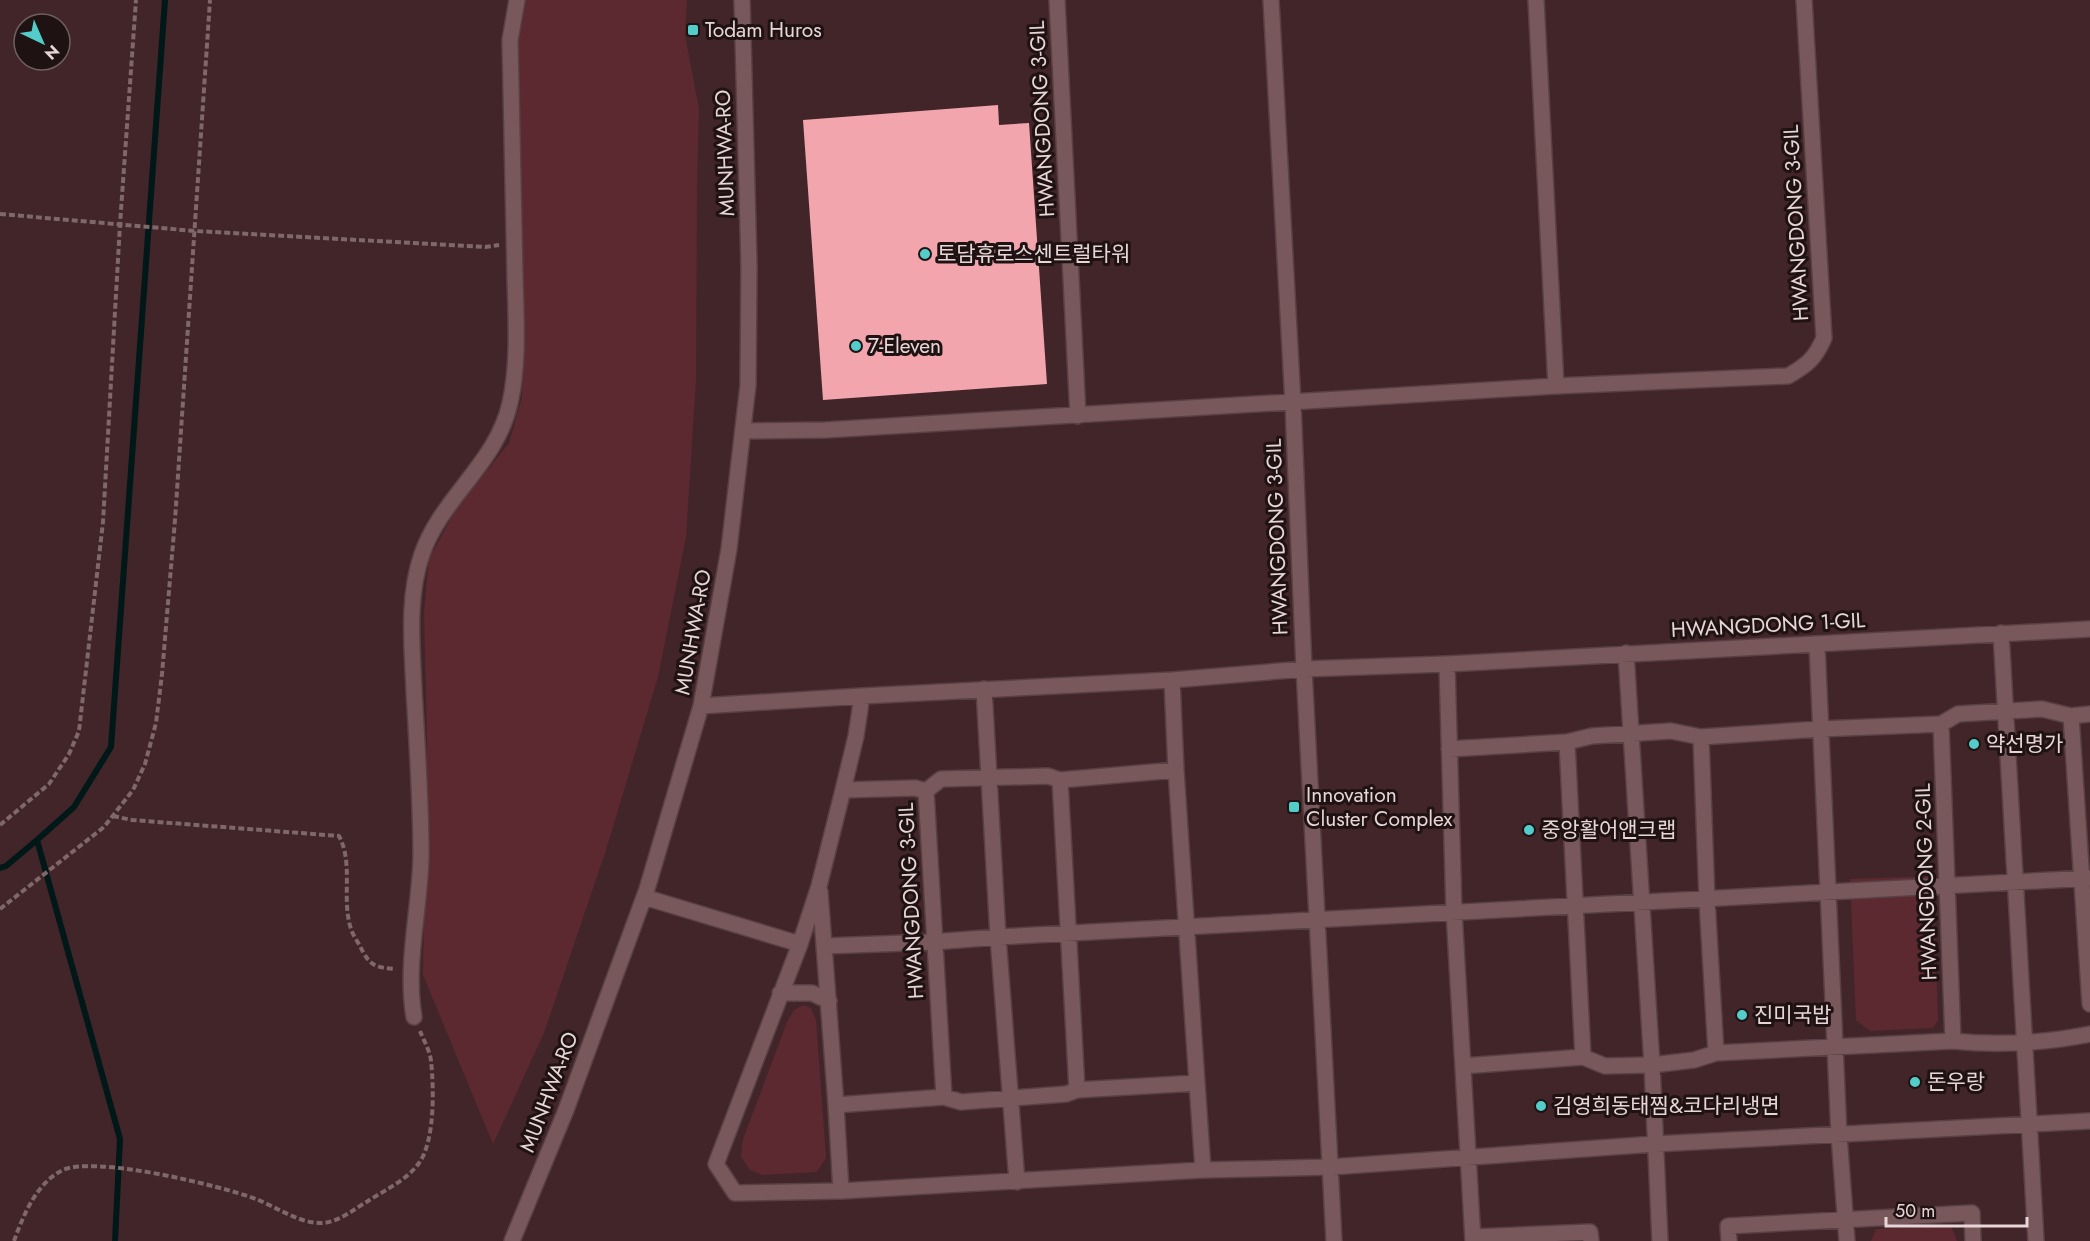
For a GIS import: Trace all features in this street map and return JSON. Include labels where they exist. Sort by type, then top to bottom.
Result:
[{"type":"street","points":[[414,1017],[410,994],[421,859],[411,635],[414,585],[422,553],[436,524],[495,444],[510,404],[514,374],[515,242],[510,40],[517,0]]},
{"type":"street","name":"MUNHWA-RO","points":[[512,1241],[566,1110],[644,897],[701,706],[729,549],[748,385],[749,266],[742,0]]},
{"type":"street","name":"HWANGDONG 3-GIL","points":[[1057,0],[1078,416]]},
{"type":"street","name":"HWANGDONG 3-GIL","points":[[1271,0],[1334,1241]]},
{"type":"street","points":[[1536,0],[1556,387]]},
{"type":"street","name":"HWANGDONG 3-GIL","points":[[743,431],[825,430],[1556,387],[1788,376],[1805,366],[1817,354],[1824,338],[1804,0]]},
{"type":"street","name":"HWANGDONG 1-GIL","points":[[1304,669],[1448,664],[2090,629]]},
{"type":"street","points":[[2001,633],[2036,1241]]},
{"type":"street","points":[[1817,645],[1827,892],[1846,1241]]},
{"type":"street","points":[[1626,653],[1652,1065],[1660,1241]]},
{"type":"street","points":[[1448,664],[1454,912],[1473,1239],[1590,1232],[1591,1241]]},
{"type":"street","points":[[701,706],[1172,680],[1304,669]]},
{"type":"street","points":[[1172,680],[1203,1170]]},
{"type":"street","points":[[984,689],[998,937],[1017,1182]]},
{"type":"street","points":[[862,696],[856,736],[819,886],[800,944],[716,1164],[735,1192],[841,1191],[1203,1170],[1331,1167],[1655,1144],[2090,1121]]},
{"type":"street","points":[[1449,749],[1567,742],[1592,736],[1631,733],[1671,731],[1701,737],[1941,724],[1958,714],[2005,711],[2042,709],[2071,716],[2090,714]]},
{"type":"street","points":[[2071,716],[2086,878],[2090,1004]]},
{"type":"street","name":"HWANGDONG 2-GIL","points":[[1941,724],[1953,1041]]},
{"type":"street","points":[[1701,737],[1716,1053]]},
{"type":"street","points":[[1567,742],[1583,1057]]},
{"type":"street","points":[[926,791],[941,779],[1048,776],[1060,780],[1176,770]]},
{"type":"street","points":[[1060,780],[1077,1090]]},
{"type":"street","name":"HWANGDONG 3-GIL","points":[[843,790],[915,788],[926,791],[933,942],[944,1097]]},
{"type":"street","points":[[825,946],[933,942],[2086,878]]},
{"type":"street","points":[[819,886],[830,1001],[841,1191]]},
{"type":"street","points":[[644,897],[800,944]]},
{"type":"street","points":[[780,993],[812,993],[830,1001]]},
{"type":"street","points":[[1462,1066],[1583,1057],[1605,1066],[1652,1065],[1694,1060],[1716,1053],[1953,1041],[1989,1045],[2060,1040],[2090,1034]]},
{"type":"street","points":[[836,1105],[944,1097],[961,1102],[1066,1094],[1077,1090],[1197,1083]]},
{"type":"street","points":[[1729,1241],[1728,1226],[1972,1213],[1972,1241]]},
{"type":"path","points":[[0,825],[49,784],[69,754],[80,731],[103,522],[120,224],[136,0]]},
{"type":"path","points":[[0,909],[104,827],[133,790],[145,764],[156,723],[175,520],[210,0]]},
{"type":"path","points":[[0,214],[195,231],[484,247],[515,242]]},
{"type":"path","points":[[113,816],[132,820],[339,836],[345,848],[351,928],[366,959],[380,968],[412,969]]},
{"type":"path","points":[[14,1241],[22,1218],[42,1186],[50,1178],[68,1168],[107,1166],[144,1171],[255,1199],[310,1222],[322,1223],[344,1216],[406,1176],[419,1163],[429,1145],[432,1122],[431,1059],[414,1017]]},
{"type":"shaded area","points":[[526,0],[687,0],[685,35],[699,109],[696,380],[686,537],[658,677],[606,850],[544,1033],[493,1144],[423,975],[427,739],[424,612],[429,559],[456,509],[509,443],[522,397],[523,282],[515,44]]},
{"type":"shaded area","points":[[1933,876],[1938,1020],[1933,1028],[1870,1031],[1856,1020],[1850,879]]},
{"type":"shaded area","points":[[803,1005],[811,1008],[816,1020],[826,1158],[817,1172],[762,1175],[750,1170],[741,1157],[743,1139],[787,1022],[794,1010]]},
{"type":"shaded area","points":[[1951,1226],[1957,1241],[1871,1241],[1876,1229]]},
{"type":"building","name":"토담휴로스센트럴타워","points":[[998,105],[999,125],[1029,123],[1047,384],[823,400],[803,120]]},
{"type":"waterway","points":[[115,1241],[120,1139],[37,840],[74,807],[111,747],[165,0]]},
{"type":"waterway","points":[[0,868],[6,866],[37,840]]},
{"type":"place","name":"Todam Huros","points":[[693,30]]},
{"type":"place","name":"토담휴로스센트럴타워","points":[[925,254]]},
{"type":"place","name":"7-Eleven","points":[[856,346]]},
{"type":"place","name":"약선명가","points":[[1974,744]]},
{"type":"place","name":"Innovation Cluster Complex","points":[[1294,807]]},
{"type":"place","name":"중앙활어앤크랩","points":[[1529,830]]},
{"type":"place","name":"진미국밥","points":[[1742,1015]]},
{"type":"place","name":"돈우랑","points":[[1915,1082]]},
{"type":"place","name":"김영희동태찜&코다리냉면","points":[[1541,1106]]}]
